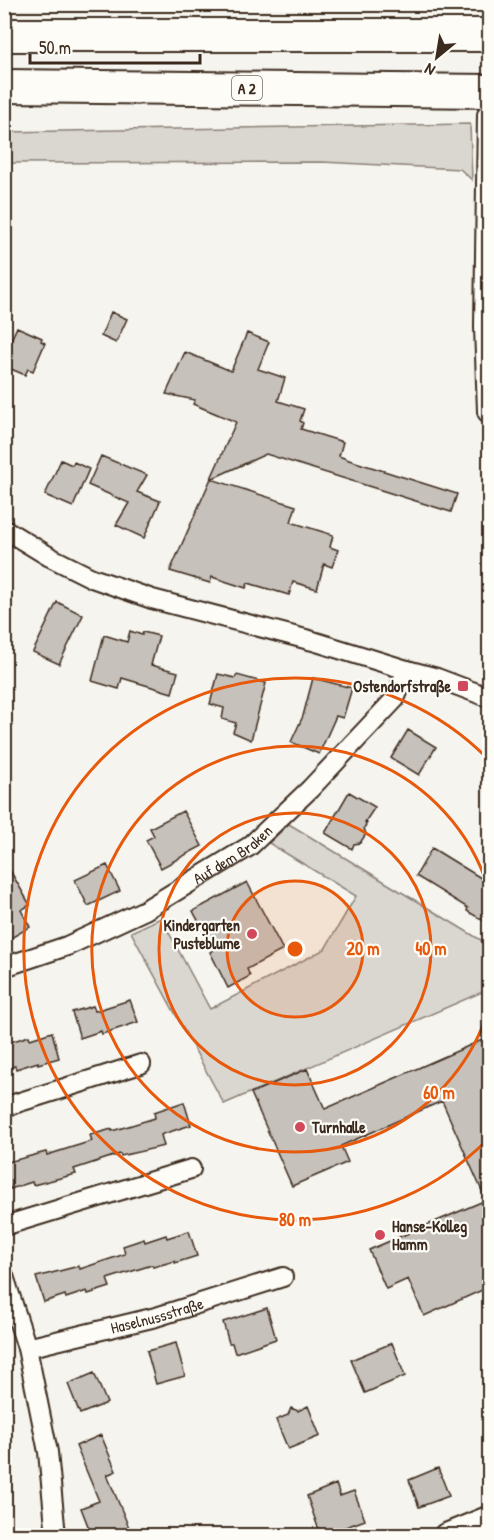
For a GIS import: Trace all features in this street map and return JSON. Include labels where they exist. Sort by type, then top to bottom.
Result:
[{"type":"highway","points":[[4,35],[489,35]]},
{"type":"highway","name":"A 2","points":[[4,86],[489,91]]},
{"type":"street","points":[[489,115],[489,411]]},
{"type":"street","points":[[4,529],[50,557],[92,578],[152,599],[313,641],[437,678],[489,698]]},
{"type":"street","name":"Auf dem Braken","points":[[4,967],[67,946],[145,910],[250,846],[310,789],[395,699],[407,670]]},
{"type":"street","points":[[4,1107],[141,1064]]},
{"type":"street","points":[[4,1226],[191,1169]]},
{"type":"street","points":[[4,1276],[27,1348],[48,1452],[56,1536]]},
{"type":"street","name":"Haselnussstraße","points":[[27,1348],[156,1317],[283,1277]]},
{"type":"street","points":[[446,1536],[489,1518]]},
{"type":"shaded area","points":[[470,124],[472,180],[460,169],[322,162],[5,163],[5,132]]},
{"type":"shaded area","points":[[289,824],[489,945],[489,989],[224,1104],[131,932],[161,918],[210,1009],[325,949],[356,896],[269,843]]},
{"type":"building","points":[[111,312],[127,319],[116,343],[101,336]]},
{"type":"building","points":[[17,327],[42,338],[41,341],[45,343],[33,371],[28,369],[25,375],[4,366],[4,355]]},
{"type":"building","points":[[247,333],[269,342],[258,369],[285,378],[278,401],[304,409],[300,421],[303,423],[301,429],[343,442],[339,456],[457,494],[451,512],[266,454],[211,479],[296,506],[291,522],[333,535],[330,547],[338,550],[332,567],[324,564],[317,589],[293,582],[289,595],[248,583],[246,588],[212,577],[210,583],[170,571],[236,422],[193,404],[195,400],[166,394],[185,352],[231,371]]},
{"type":"building","points":[[101,456],[147,475],[137,492],[160,501],[144,538],[116,525],[129,503],[88,485]]},
{"type":"building","points":[[61,460],[72,465],[74,462],[89,469],[73,507],[45,495]]},
{"type":"building","points":[[57,602],[83,615],[59,664],[33,652]]},
{"type":"building","points":[[130,631],[142,635],[143,632],[159,636],[151,665],[178,672],[172,693],[122,678],[119,689],[92,681],[104,635],[127,642]]},
{"type":"building","points":[[218,674],[235,678],[237,675],[266,683],[251,740],[233,732],[236,723],[222,719],[224,708],[210,704]]},
{"type":"building","points":[[313,678],[352,688],[343,718],[336,716],[319,754],[291,742],[303,716]]},
{"type":"building","points":[[408,730],[436,747],[419,775],[391,758]]},
{"type":"building","points":[[349,792],[375,807],[365,822],[367,823],[364,828],[366,834],[360,843],[354,844],[352,849],[325,833]]},
{"type":"building","points":[[183,811],[202,846],[161,868],[146,840],[154,836],[150,828]]},
{"type":"building","points":[[432,848],[489,883],[489,924],[467,911],[468,908],[416,876]]},
{"type":"building","points":[[4,860],[30,905],[21,910],[30,927],[4,942]]},
{"type":"building","points":[[107,865],[120,891],[88,906],[75,880]]},
{"type":"building","points":[[247,882],[283,950],[247,969],[250,976],[228,988],[210,952],[214,950],[193,911]]},
{"type":"building","points":[[130,1000],[138,1022],[102,1034],[101,1031],[80,1038],[72,1012],[93,1006],[95,1011]]},
{"type":"building","points":[[52,1032],[59,1058],[16,1069],[15,1066],[4,1069],[4,1044]]},
{"type":"building","points":[[489,1037],[489,1287],[424,1316],[408,1279],[386,1289],[369,1250],[486,1200],[442,1101],[341,1146],[348,1162],[292,1186],[251,1093],[307,1069],[325,1109]]},
{"type":"building","points":[[184,1102],[191,1125],[161,1135],[164,1146],[121,1156],[120,1154],[74,1169],[76,1174],[33,1185],[32,1182],[10,1189],[4,1163],[46,1152],[47,1155],[92,1141],[90,1135],[155,1118],[154,1112]]},
{"type":"building","points":[[189,1231],[197,1256],[175,1263],[175,1261],[153,1267],[152,1265],[107,1279],[110,1287],[88,1294],[87,1291],[66,1298],[65,1295],[44,1302],[36,1277],[79,1266],[80,1269],[125,1254],[123,1246],[144,1239],[145,1242]]},
{"type":"building","points":[[267,1308],[276,1339],[235,1353],[232,1343],[229,1343],[223,1322]]},
{"type":"building","points":[[176,1343],[185,1376],[156,1384],[147,1351]]},
{"type":"building","points":[[392,1343],[405,1376],[365,1393],[351,1360]]},
{"type":"building","points":[[94,1373],[107,1403],[80,1414],[68,1384]]},
{"type":"building","points":[[308,1406],[320,1436],[288,1449],[276,1420],[288,1415],[291,1408],[298,1411]]},
{"type":"building","points":[[101,1435],[116,1471],[107,1475],[130,1530],[117,1536],[92,1536],[81,1508],[99,1501],[76,1446]]},
{"type":"building","points":[[438,1468],[449,1496],[419,1507],[409,1480]]},
{"type":"building","points":[[336,1484],[340,1496],[354,1491],[365,1520],[321,1536],[307,1496]]},
{"type":"place","name":"Ostendorfstraße","points":[[463,686]]},
{"type":"place","name":"Kindergarten Pusteblume","points":[[252,934]]},
{"type":"place","name":"Turnhalle","points":[[300,1127]]},
{"type":"place","name":"Hanse-Kolleg Hamm","points":[[380,1235]]}]
